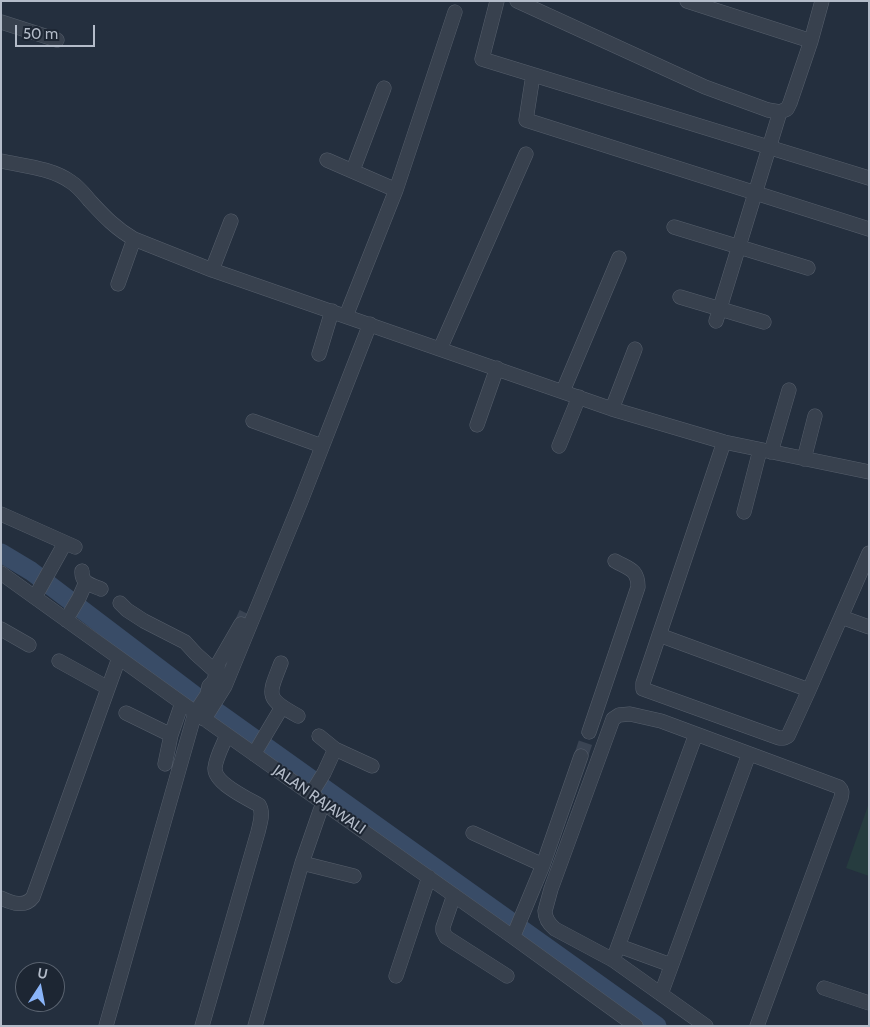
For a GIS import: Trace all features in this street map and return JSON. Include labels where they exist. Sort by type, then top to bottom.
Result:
[{"type":"street","points":[[497,1],[482,59],[869,178]]},
{"type":"street","points":[[517,1],[705,87],[768,110],[780,112],[787,109],[790,103],[811,42],[822,1]]},
{"type":"street","points":[[687,1],[811,42]]},
{"type":"street","points":[[346,316],[396,190],[455,12]]},
{"type":"street","points":[[1,22],[57,40]]},
{"type":"street","points":[[533,75],[526,120],[869,229]]},
{"type":"street","points":[[353,170],[384,88]]},
{"type":"street","points":[[718,315],[780,112]]},
{"type":"street","points":[[440,349],[526,154]]},
{"type":"street","points":[[327,160],[396,190]]},
{"type":"street","points":[[1,161],[46,171],[70,180],[124,234],[212,270],[612,409],[724,442],[869,472]]},
{"type":"street","points":[[212,270],[231,221]]},
{"type":"street","points":[[674,227],[808,268]]},
{"type":"street","points":[[118,284],[134,239]]},
{"type":"street","points":[[562,391],[619,258]]},
{"type":"street","points":[[680,297],[718,315],[764,322]]},
{"type":"street","points":[[318,354],[332,311]]},
{"type":"street","points":[[206,706],[225,686],[229,678],[370,324]]},
{"type":"street","points":[[612,409],[635,350]]},
{"type":"street","points":[[477,425],[497,368]]},
{"type":"street","points":[[744,512],[789,390]]},
{"type":"street","points":[[559,446],[579,397]]},
{"type":"street","points":[[804,459],[815,416]]},
{"type":"street","points":[[253,420],[322,446]]},
{"type":"street","points":[[724,442],[660,635],[642,683],[643,689],[780,738],[788,736],[869,553]]},
{"type":"street","points":[[106,1026],[206,706],[209,686],[214,681],[219,662],[243,618],[297,491]]},
{"type":"street","points":[[1,514],[70,545],[36,594]]},
{"type":"street","points":[[589,732],[638,587],[634,571],[615,561]]},
{"type":"street","name":"JALAN RAJAWALI","points":[[1,574],[36,594],[72,609],[119,658],[182,703],[206,706],[227,735],[317,784],[324,804],[454,895],[514,934],[636,1026]]},
{"type":"street","points":[[72,609],[84,576],[101,589]]},
{"type":"street","points":[[120,603],[144,621],[185,642],[216,672]]},
{"type":"street","points":[[841,617],[869,627]]},
{"type":"street","points":[[1,629],[29,644]]},
{"type":"street","points":[[660,635],[809,690]]},
{"type":"street","points":[[1,898],[18,904],[30,901],[33,897],[119,658]]},
{"type":"street","points":[[59,660],[108,688]]},
{"type":"street","points":[[281,662],[272,686],[273,698],[282,707],[298,716]]},
{"type":"street","points":[[165,764],[171,735],[182,703]]},
{"type":"street","points":[[257,751],[282,707]]},
{"type":"street","points":[[126,713],[171,735]]},
{"type":"street","points":[[706,1026],[613,960],[555,929],[550,925],[545,911],[551,888],[613,719],[619,715],[630,714],[661,720],[839,787],[842,792],[842,798],[757,1026]]},
{"type":"street","points":[[613,960],[696,734]]},
{"type":"street","points":[[202,1026],[262,815],[259,805],[228,787],[219,780],[216,774],[215,769],[218,757],[227,735]]},
{"type":"street","points":[[319,736],[335,749],[372,766]]},
{"type":"street","points":[[317,784],[335,749]]},
{"type":"street","points":[[660,994],[748,754]]},
{"type":"street","points":[[514,934],[544,865],[581,756]]},
{"type":"street","points":[[255,1026],[302,863],[324,804]]},
{"type":"street","points":[[473,833],[544,865]]},
{"type":"street","points":[[302,863],[354,876]]},
{"type":"street","points":[[396,976],[429,877]]},
{"type":"street","points":[[454,895],[443,927],[444,934],[507,976]]},
{"type":"street","points":[[618,946],[671,966]]},
{"type":"street","points":[[824,988],[869,1003]]},
{"type":"green space","points":[[869,803],[869,876],[846,868]]},
{"type":"waterway","points":[[1,553],[31,571],[210,707],[657,1026]]},
{"type":"tunnel","points":[[241,624],[246,613]]},
{"type":"tunnel","points":[[581,756],[589,732]]}]
